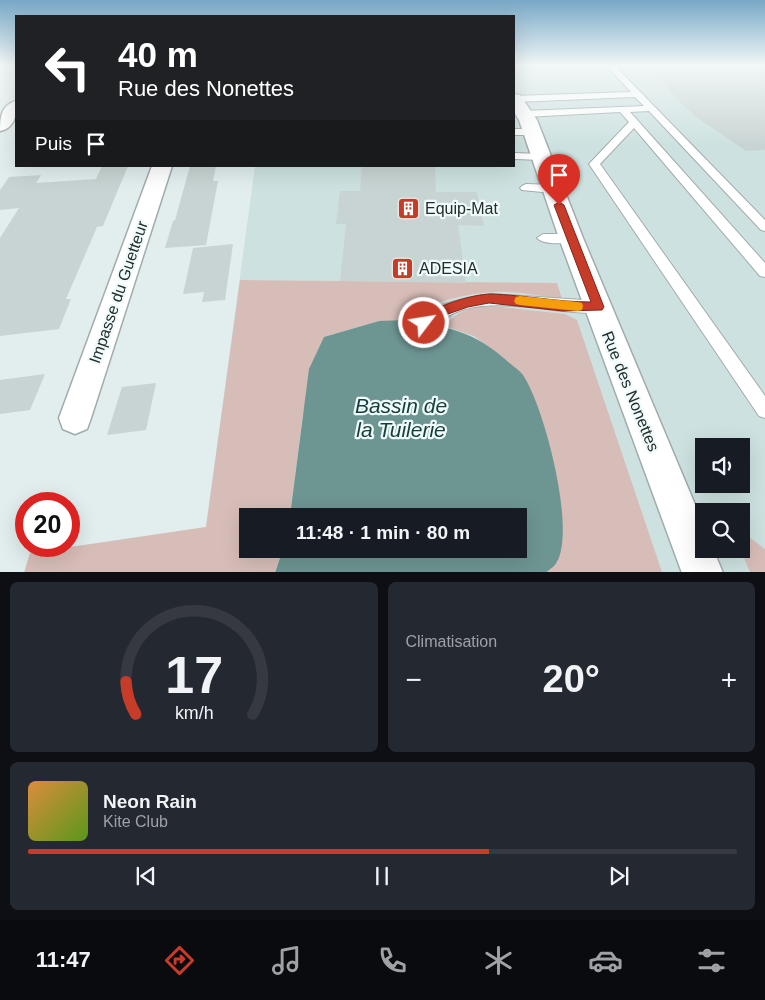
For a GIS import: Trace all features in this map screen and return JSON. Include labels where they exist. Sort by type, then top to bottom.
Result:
[{"type":"street","points":[[0,126],[15,107]]},
{"type":"street","name":"Rue des Nonettes","points":[[522,127],[539,189],[571,238],[703,572]]},
{"type":"street","name":"Impasse du Guetteur","points":[[75,418],[162,167]]},
{"type":"lane","points":[[636,92],[765,227]]},
{"type":"lane","points":[[522,127],[638,94]]},
{"type":"lane","points":[[522,127],[622,109],[651,108]]},
{"type":"lane","points":[[622,109],[765,272]]},
{"type":"lane","points":[[634,122],[594,164],[765,410]]},
{"type":"lane","points":[[543,238],[571,238]]},
{"type":"lane","points":[[424,323],[441,311],[467,302],[489,299],[563,306],[598,307]]},
{"type":"shaded area","points":[[515,92],[765,92],[765,572],[24,572],[29,557],[80,557],[80,546],[206,527],[255,167],[515,167]]},
{"type":"shaded area","points":[[240,280],[557,283],[562,299],[512,292],[473,294],[407,312],[426,321],[424,323],[379,321],[324,337],[303,413],[291,508],[239,508],[239,558],[280,558],[275,572],[24,572],[29,557],[80,557],[80,546],[206,527]]},
{"type":"shaded area","points":[[492,306],[565,314],[577,320],[662,572],[547,572],[558,562],[552,456],[540,414],[523,375],[474,336],[441,325],[463,311],[477,307]]},
{"type":"shaded area","points":[[750,538],[765,549],[765,572],[750,572],[744,558],[750,558]]},
{"type":"water","name":"Bassin de la Tuilerie","points":[[406,320],[447,328],[471,337],[494,350],[517,369],[523,375],[540,413],[555,467],[563,523],[562,545],[554,566],[547,572],[275,572],[280,558],[527,558],[527,508],[291,508],[309,369],[324,337],[379,321]]},
{"type":"building","points":[[671,92],[765,92],[765,150],[746,151],[695,116]]},
{"type":"building","points":[[102,167],[128,167],[103,226],[97,227],[66,299],[71,299],[59,329],[0,336],[0,238],[19,208],[0,210],[0,190],[9,177],[41,175],[36,183],[96,179]]},
{"type":"building","points":[[190,167],[216,167],[213,181],[218,181],[206,245],[165,248],[173,221],[175,220]]},
{"type":"building","points":[[362,167],[435,167],[436,192],[477,192],[484,226],[458,225],[466,283],[340,281],[346,224],[336,224],[340,191],[360,191]]},
{"type":"building","points":[[233,244],[225,300],[202,302],[204,292],[183,294],[193,248]]},
{"type":"building","points":[[45,374],[30,410],[0,414],[0,380]]},
{"type":"building","points":[[156,383],[146,430],[107,435],[122,387]]},
{"type":"slow traffic","points":[[520,301],[578,306]]},
{"type":"place","name":"Equip-Mat","points":[[409,208]]},
{"type":"place","name":"ADESIA","points":[[403,268]]},
{"type":"route","points":[[424,323],[441,311],[467,302],[489,299],[563,306],[598,307],[559,205]]}]
